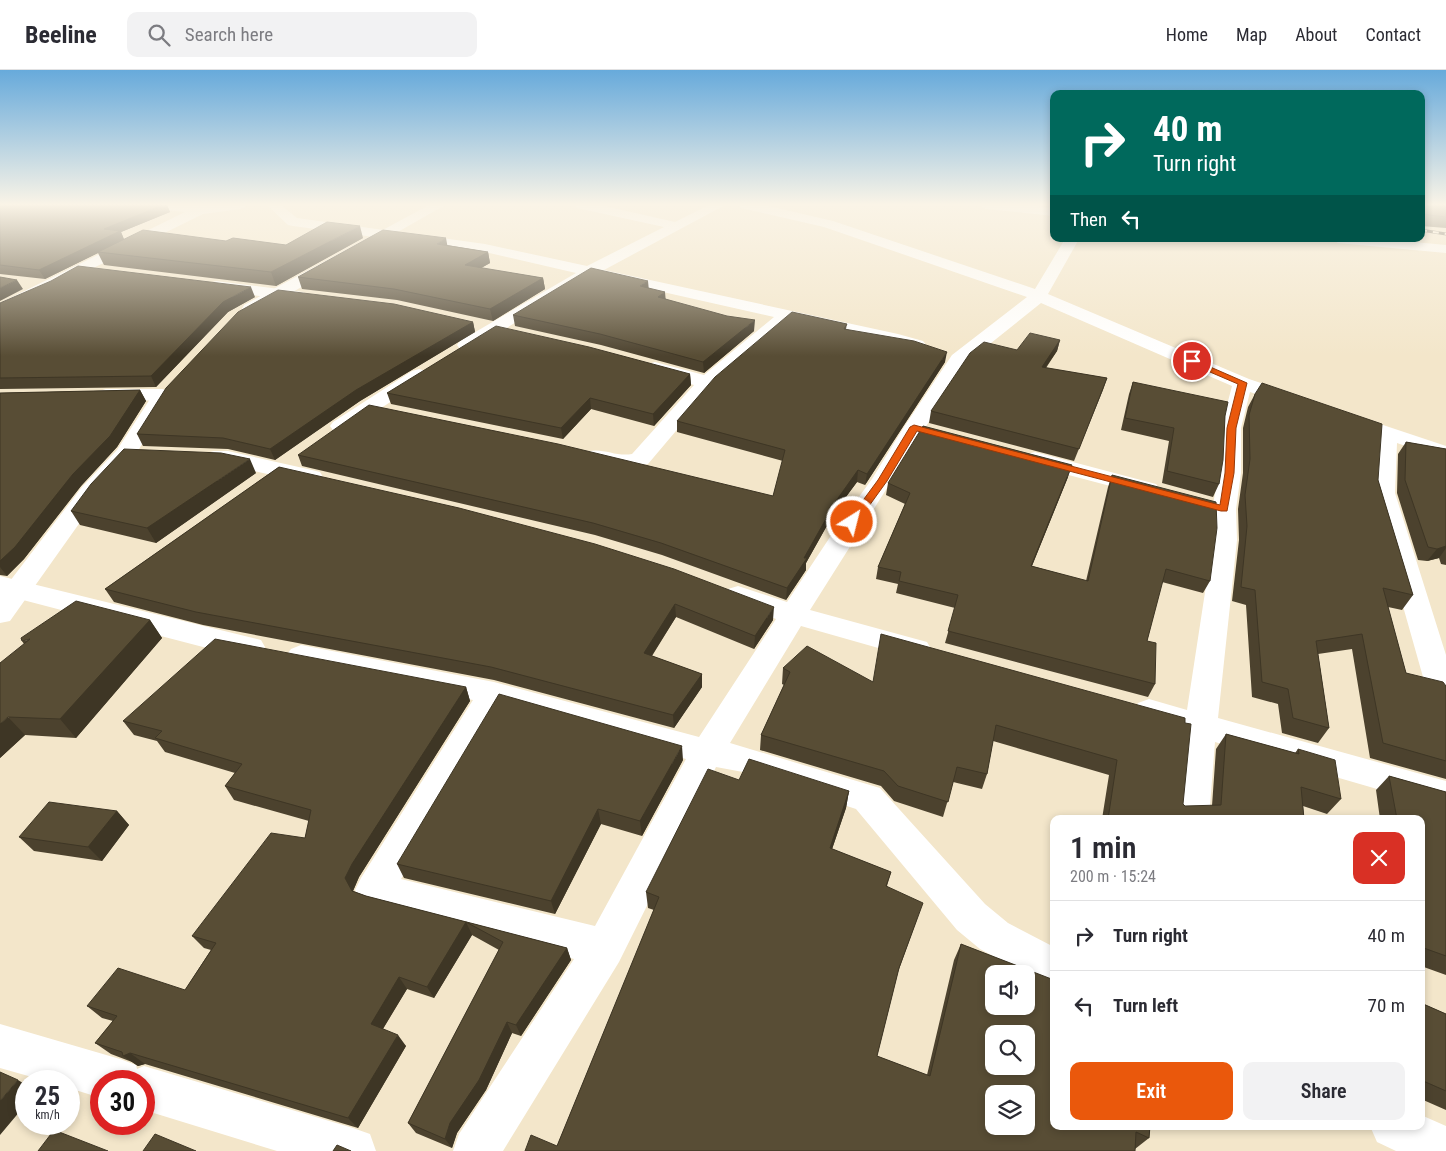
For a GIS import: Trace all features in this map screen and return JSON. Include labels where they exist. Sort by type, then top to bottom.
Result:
[{"type":"street","points":[[0,309],[110,255]]},
{"type":"street","points":[[235,318],[349,255]]},
{"type":"street","points":[[521,255],[898,339],[945,354]]},
{"type":"street","points":[[453,354],[591,270],[619,255]]},
{"type":"street","points":[[920,255],[1039,296],[1242,383],[1306,405]]},
{"type":"street","points":[[476,1151],[605,948],[706,752],[843,536],[882,481],[924,430],[945,354],[1039,296],[1062,255]]},
{"type":"street","points":[[83,269],[112,273]]},
{"type":"street","points":[[17,282],[50,286]]},
{"type":"street","points":[[198,284],[322,299]]},
{"type":"street","points":[[577,452],[625,462],[640,459],[707,382],[787,314]]},
{"type":"street","points":[[476,324],[522,334]]},
{"type":"street","points":[[327,435],[436,364]]},
{"type":"street","points":[[641,364],[707,382]]},
{"type":"street","points":[[1192,815],[1201,726],[1225,540],[1215,507],[1230,473],[1231,428],[1242,383]]},
{"type":"street","points":[[5,596],[90,492],[125,454],[169,388],[83,396]]},
{"type":"street","points":[[368,407],[396,413]]},
{"type":"street","points":[[1333,414],[1446,453]]},
{"type":"street","points":[[1387,433],[1383,493],[1434,626],[1438,677],[1446,694]]},
{"type":"street","points":[[254,487],[303,452]]},
{"type":"street","points":[[125,454],[154,455]]},
{"type":"street","points":[[1017,454],[1168,494]]},
{"type":"street","points":[[191,456],[228,458],[336,482]]},
{"type":"street","points":[[714,586],[794,615],[946,656]]},
{"type":"street","points":[[5,596],[96,599],[202,638],[494,693],[706,752],[743,758],[868,798],[970,917],[994,936],[1050,967]]},
{"type":"street","points":[[494,693],[374,890],[605,948]]},
{"type":"street","points":[[1125,705],[1446,795]]},
{"type":"street","points":[[0,1046],[90,1072]]},
{"type":"street","points":[[155,1091],[353,1151]]},
{"type":"street","points":[[1402,1130],[1446,1150]]},
{"type":"building","points":[[0,255],[69,255],[39,270],[0,265]]},
{"type":"building","points":[[128,255],[303,255],[271,272]]},
{"type":"building","points":[[337,255],[482,255],[465,265],[543,278],[490,309],[394,289],[298,277]]},
{"type":"building","points":[[78,266],[251,287],[223,302],[151,376],[0,378],[0,303],[51,281]]},
{"type":"building","points":[[591,268],[648,281],[640,286],[665,292],[658,297],[727,316],[755,320],[703,362],[600,334],[513,315]]},
{"type":"building","points":[[0,277],[17,280],[0,288]]},
{"type":"building","points":[[278,290],[394,304],[473,322],[356,390],[270,449],[223,438],[137,434],[166,388],[238,312]]},
{"type":"building","points":[[792,312],[847,324],[844,329],[914,341],[947,352],[867,474],[858,470],[836,501],[804,558],[807,558],[787,588],[661,543],[593,523],[298,455],[369,405],[558,444],[773,496],[785,450],[677,421],[715,377]]},
{"type":"building","points":[[496,326],[589,347],[690,374],[653,414],[590,398],[561,428],[387,393]]},
{"type":"building","points":[[1030,333],[1060,340],[1042,367],[1107,378],[1079,449],[931,411],[970,353],[984,342],[1017,350]]},
{"type":"building","points":[[1133,382],[1228,402],[1219,484],[1167,471],[1174,428],[1125,418]]},
{"type":"building","points":[[1262,383],[1382,424],[1378,480],[1413,595],[1383,588],[1406,673],[1443,682],[1446,686],[1446,761],[1383,743],[1362,634],[1316,641],[1329,728],[1293,718],[1288,689],[1262,682],[1255,590],[1241,587],[1247,526],[1245,495],[1250,459],[1249,415],[1255,394]]},
{"type":"building","points":[[140,390],[110,436],[73,474],[15,547],[0,561],[0,393]]},
{"type":"building","points":[[923,426],[1072,465],[1031,566],[1088,581],[1112,475],[1216,502],[1217,528],[1210,581],[1166,569],[1147,641],[1156,643],[1155,684],[948,631],[958,595],[899,581],[901,572],[878,567],[910,493],[888,483]]},
{"type":"building","points":[[1406,442],[1446,449],[1446,546],[1437,549],[1428,547],[1405,480]]},
{"type":"building","points":[[124,449],[221,453],[250,459],[147,528],[71,511],[91,484]]},
{"type":"building","points":[[279,467],[459,508],[595,544],[674,569],[774,607],[755,636],[675,604],[644,653],[702,674],[673,715],[491,667],[196,612],[105,589]]},
{"type":"building","points":[[76,601],[150,620],[60,719],[8,717],[0,724],[0,663],[30,639],[22,641],[21,638]]},
{"type":"building","points":[[881,634],[1185,718],[1185,723],[1191,724],[1183,804],[1185,806],[1221,805],[1226,734],[1299,754],[1298,749],[1335,760],[1341,799],[1301,787],[1304,815],[1109,815],[1117,760],[996,725],[987,774],[957,767],[948,802],[898,786],[884,771],[761,735],[790,672],[783,668],[807,646],[873,682]]},
{"type":"building","points":[[215,639],[466,687],[352,864],[345,878],[352,891],[366,896],[567,948],[516,1025],[507,1022],[479,1080],[450,1123],[445,1139],[408,1123],[503,942],[466,922],[427,987],[399,977],[371,1024],[398,1035],[348,1118],[130,1053],[123,1056],[122,1052],[95,1043],[117,1016],[87,1006],[118,968],[185,990],[216,943],[192,936],[271,833],[305,838],[311,810],[225,786],[242,764],[155,738],[162,731],[123,721]]},
{"type":"building","points":[[499,694],[682,746],[640,821],[598,809],[551,901],[397,864]]},
{"type":"building","points":[[749,759],[849,791],[830,848],[891,872],[886,886],[923,903],[899,968],[877,1056],[930,1076],[961,944],[1015,965],[985,965],[985,1015],[1035,1015],[1035,973],[1050,978],[1050,1130],[1150,1130],[1149,1138],[1136,1132],[1135,1151],[525,1151],[531,1135],[557,1146],[659,897],[646,892],[708,769],[739,780]]},
{"type":"building","points":[[1389,776],[1446,792],[1446,956],[1425,948],[1425,815],[1396,815]]},
{"type":"building","points":[[49,802],[117,811],[88,847],[19,837]]},
{"type":"building","points":[[1425,1005],[1446,1014],[1446,1091],[1425,1082]]},
{"type":"building","points":[[0,1072],[15,1079],[15,1084],[0,1101]]},
{"type":"building","points":[[155,1134],[196,1151],[143,1151]]},
{"type":"building","points":[[50,1135],[67,1135],[108,1151],[38,1151]]},
{"type":"building","points":[[337,1145],[351,1151],[333,1151]]},
{"type":"route","points":[[852,522],[882,481],[914,427],[1224,509],[1230,473],[1231,428],[1242,383],[1192,361]]}]
